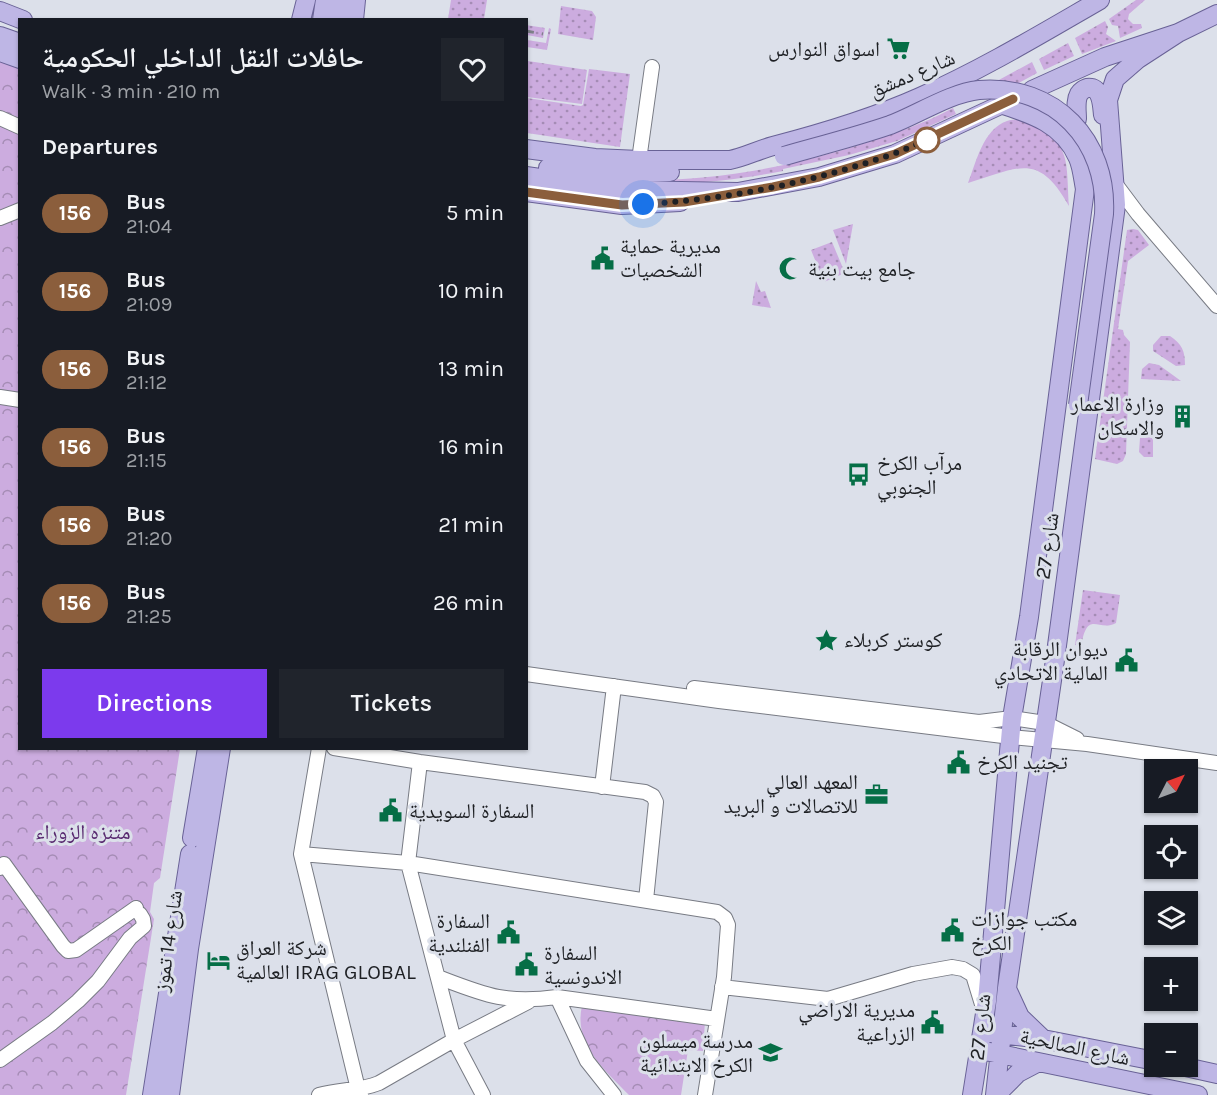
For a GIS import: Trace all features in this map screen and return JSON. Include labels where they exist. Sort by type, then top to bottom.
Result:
[{"type":"main road","points":[[302,18],[306,0]]},
{"type":"main road","points":[[322,18],[325,0]]},
{"type":"main road","points":[[337,18],[340,0]]},
{"type":"main road","points":[[354,18],[356,0]]},
{"type":"main road","name":"شارع دمشق","points":[[528,165],[640,173],[706,167],[813,136],[918,98],[962,89],[1101,0]]},
{"type":"main road","points":[[0,11],[18,18]]},
{"type":"main road","points":[[1032,90],[1105,57],[1178,33],[1217,14]]},
{"type":"main road","points":[[0,24],[18,30]]},
{"type":"main road","name":"شارع 27","points":[[995,1095],[1007,988],[1116,204],[1108,100],[1115,79],[1138,59],[1178,33]]},
{"type":"main road","points":[[0,36],[18,42]]},
{"type":"main road","points":[[0,52],[18,58]]},
{"type":"main road","points":[[1077,119],[1077,100],[1081,91],[1088,88],[1096,91],[1101,98],[1105,134],[1111,155]]},
{"type":"main road","points":[[528,192],[622,205],[684,202],[819,177],[895,154],[976,116],[967,109],[962,89]]},
{"type":"main road","points":[[737,158],[784,156],[870,131],[962,94],[980,90],[1023,94],[1041,100],[1065,116],[1091,150],[1102,178],[1105,196],[1078,405],[1078,431],[1082,452]]},
{"type":"main road","name":"شارع 27","points":[[972,1095],[985,1014],[1012,718],[1029,617],[1085,189],[1078,158],[1060,132],[1035,115],[1007,101],[976,116]]},
{"type":"main road","points":[[1077,139],[1078,158]]},
{"type":"main road","name":"شارع دمشق","points":[[528,149],[595,158],[639,160],[737,158]]},
{"type":"main road","points":[[528,176],[623,190],[738,192]]},
{"type":"main road","name":"شارع 14 تموز","points":[[202,750],[206,793]]},
{"type":"main road","name":"شارع 14 تموز","points":[[152,1095],[182,948],[206,793],[207,750]]},
{"type":"main road","name":"شارع 14 تموز","points":[[170,1095],[191,846],[206,793],[222,750]]},
{"type":"main road","points":[[1007,988],[1020,1017],[1043,1039]]},
{"type":"main road","name":"شارع الصالحية","points":[[980,1042],[1002,1033],[1144,1059]]},
{"type":"main road","name":"شارع الصالحية","points":[[980,1042],[999,1054],[1197,1095]]},
{"type":"main road","points":[[995,1095],[1018,1073],[1037,1063]]},
{"type":"main road","points":[[1198,1070],[1217,1074]]},
{"type":"street","points":[[639,160],[652,66]]},
{"type":"street","points":[[0,118],[18,126]]},
{"type":"street","points":[[1114,182],[1138,214],[1217,306]]},
{"type":"street","points":[[0,218],[18,211]]},
{"type":"street","points":[[1114,218],[1126,213],[1138,214]]},
{"type":"street","points":[[0,397],[18,400]]},
{"type":"street","points":[[528,665],[680,687],[979,722],[1012,718],[1044,731],[1087,744],[1217,763]]},
{"type":"street","points":[[528,674],[1011,736],[1044,731]]},
{"type":"street","points":[[602,787],[614,686]]},
{"type":"street","points":[[319,750],[301,854],[359,1092]]},
{"type":"street","points":[[346,750],[645,792],[653,796],[656,802],[646,900]]},
{"type":"street","points":[[420,762],[408,863],[454,1040],[483,1095]]},
{"type":"street","points":[[301,854],[408,863],[717,912],[725,918],[728,925],[722,987],[705,1095]]},
{"type":"street","points":[[0,868],[4,864],[68,951],[76,950],[138,911],[144,926],[130,938],[98,981],[52,1023],[0,1060]]},
{"type":"street","points":[[722,987],[828,999],[913,974],[952,967],[963,969],[973,975],[985,1014]]},
{"type":"street","points":[[438,977],[485,995],[511,1000],[557,997],[717,1019]]},
{"type":"street","points":[[557,997],[587,1061],[614,1095]]},
{"type":"street","points":[[319,1095],[334,1091],[359,1092],[532,1000]]},
{"type":"green space","points":[[451,0],[487,0],[484,18],[448,18]]},
{"type":"green space","points":[[1136,0],[1145,0],[1129,14],[1128,19],[1133,24],[1141,24],[1142,28],[1120,38],[1118,26],[1112,25],[1109,19]]},
{"type":"green space","points":[[561,6],[592,11],[596,17],[593,40],[558,34]]},
{"type":"green space","points":[[1105,21],[1108,27],[1106,34],[1116,41],[1082,54],[1075,38]]},
{"type":"green space","points":[[528,25],[545,28],[543,38],[528,35]]},
{"type":"green space","points":[[549,28],[551,29],[547,50],[528,47],[528,40],[546,43]]},
{"type":"green space","points":[[1068,43],[1074,56],[1044,70],[1039,59]]},
{"type":"green space","name":"متنزه الزوراء","points":[[0,61],[18,67],[18,750],[180,750],[160,878],[154,883],[150,912],[154,919],[126,1095],[0,1095]]},
{"type":"green space","points":[[528,61],[587,70],[582,104],[528,97]]},
{"type":"green space","points":[[1032,62],[1037,73],[993,97],[986,87]]},
{"type":"green space","points":[[589,69],[630,74],[620,147],[528,133],[528,98],[583,105]]},
{"type":"green space","points":[[953,108],[956,114],[897,141],[849,155],[783,169],[783,171],[710,182],[674,183],[637,180],[693,178],[749,172],[804,160],[895,133]]},
{"type":"green space","points":[[1021,119],[1050,135],[1063,152],[1069,206],[1047,177],[1026,168],[1014,169],[968,183],[986,139],[992,131],[1007,121]]},
{"type":"green space","points":[[853,224],[846,264],[833,230]]},
{"type":"green space","points":[[1127,230],[1138,230],[1149,245],[1128,261],[1118,329],[1123,330],[1130,342],[1126,454],[1123,461],[1117,464],[1095,459]]},
{"type":"green space","points":[[832,242],[845,273],[824,282],[811,250]]},
{"type":"green space","points":[[756,281],[761,292],[765,291],[771,308],[752,305]]},
{"type":"green space","points":[[1161,336],[1170,336],[1180,345],[1185,365],[1176,366],[1153,351],[1153,345]]},
{"type":"green space","points":[[1149,363],[1159,365],[1181,381],[1141,379],[1142,369]]},
{"type":"green space","points":[[1146,433],[1153,434],[1153,457],[1144,457],[1139,452],[1140,438]]},
{"type":"green space","points":[[1083,590],[1120,595],[1116,623],[1090,625],[1081,646],[1075,645]]},
{"type":"green space","points":[[582,1006],[705,1021],[703,1051],[688,1050],[681,1095],[629,1095],[601,1066],[587,1044],[580,1020]]},
{"type":"tunnel","points":[[313,18],[316,0]]},
{"type":"railway","points":[[528,31],[543,34]]},
{"type":"bus line","name":"156","points":[[528,192],[622,205],[684,202],[773,187],[819,177],[895,154],[1013,99]]},
{"type":"place","name":"اسواق النوارس","points":[[898,49]]},
{"type":"place","name":"مديرية حماية الشخصيات","points":[[602,258]]},
{"type":"place","name":"جامع بيت بنية","points":[[790,269]]},
{"type":"place","name":"وزارة الاعمار والاسكان","points":[[1182,416]]},
{"type":"place","name":"مرآب الكرخ الجنوبي","points":[[859,475]]},
{"type":"place","name":"كوستر كربلاء","points":[[826,640]]},
{"type":"place","name":"ديوان الرقابة المالية الاتحادي","points":[[1126,661]]},
{"type":"place","name":"تجنيد الكرخ","points":[[959,762]]},
{"type":"place","name":"المعهد العالي للاتصالات و البريد","points":[[876,794]]},
{"type":"place","name":"السفارة السويدية","points":[[391,811]]},
{"type":"place","name":"مكتب جوازات الكرخ","points":[[953,931]]},
{"type":"place","name":"السفارة الفنلندية","points":[[508,933]]},
{"type":"place","name":"شركة العراق العالمية IRAG GLOBAL","points":[[218,960]]},
{"type":"place","name":"السفارة الاندونسية","points":[[526,965]]},
{"type":"place","name":"مديرية الاراضي الزراعية","points":[[933,1022]]},
{"type":"place","name":"مدرسة ميسلون الكرخ الابتدائية","points":[[771,1053]]},
{"type":"route","points":[[643,204],[684,202],[819,177],[895,154],[927,140]]}]
